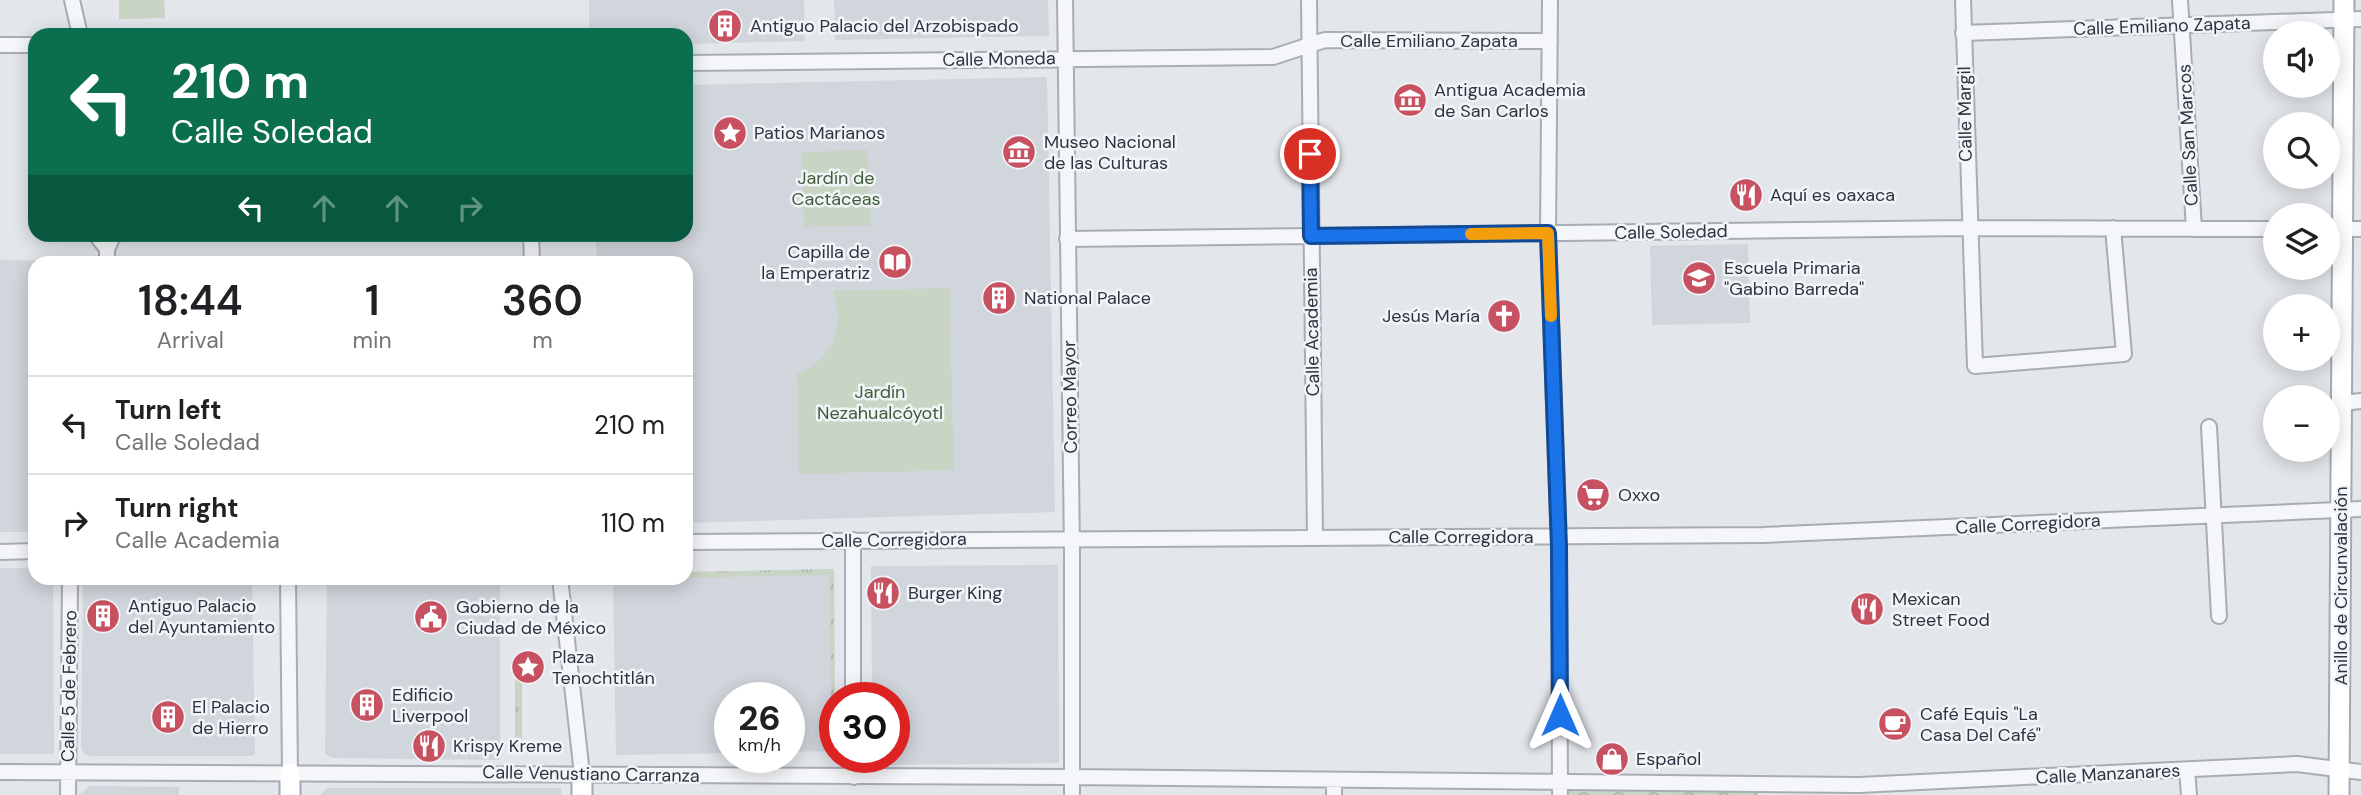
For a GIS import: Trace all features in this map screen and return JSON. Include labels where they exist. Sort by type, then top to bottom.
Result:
[{"type":"main road","name":"Anillo de Circunvalación","points":[[2339,795],[2351,510],[2352,402],[2344,229],[2350,13]]},
{"type":"main road","points":[[290,773],[290,795]]},
{"type":"main road","points":[[582,774],[582,795]]},
{"type":"street","points":[[72,0],[78,28]]},
{"type":"street","name":"Correo Mayor","points":[[1065,0],[1072,537],[1072,795]]},
{"type":"street","name":"Calle Academia","points":[[1309,0],[1315,537]]},
{"type":"street","points":[[1550,0],[1548,233],[1559,536],[1560,788]]},
{"type":"street","name":"Calle Margil","points":[[1963,0],[1968,228],[1975,366],[2124,354],[2113,228]]},
{"type":"street","name":"Calle San Marcos","points":[[2180,0],[2194,229]]},
{"type":"street","name":"Calle Emiliano Zapata","points":[[1964,33],[2181,24],[2350,13]]},
{"type":"street","name":"Calle Emiliano Zapata","points":[[1309,44],[1325,40],[1550,41]]},
{"type":"street","name":"Calle Moneda","points":[[693,63],[1273,57],[1309,44]]},
{"type":"street","points":[[0,45],[28,45]]},
{"type":"street","name":"Calle Soledad","points":[[1067,239],[1968,228],[2263,229]]},
{"type":"street","points":[[2208,427],[2219,616]]},
{"type":"street","name":"Calle Corregidora","points":[[693,542],[1072,537],[1774,535],[2351,510]]},
{"type":"street","points":[[852,540],[853,682]]},
{"type":"street","points":[[0,552],[28,551]]},
{"type":"street","name":"Calle 5 de Febrero","points":[[68,795],[70,585]]},
{"type":"street","points":[[288,585],[290,773]]},
{"type":"street","points":[[561,585],[582,774]]},
{"type":"street","name":"Calle Manzanares","points":[[1560,788],[1859,785],[1971,788],[2297,764],[2361,772]]},
{"type":"street","points":[[2187,771],[2189,795]]},
{"type":"street","name":"Calle Venustiano Carranza","points":[[0,772],[1072,777],[1334,780],[1560,788]]},
{"type":"street","points":[[1334,780],[1334,795]]},
{"type":"shaded area","name":"Antiguo Palacio del Arzobispado","points":[[589,0],[804,0],[805,41],[693,44],[693,28],[589,28]]},
{"type":"shaded area","points":[[834,0],[1048,0],[1049,36],[835,40]]},
{"type":"shaded area","points":[[1047,77],[1055,512],[693,523],[693,256],[597,256],[596,242],[693,242],[693,85]]},
{"type":"shaded area","name":"Escuela Primaria \"Gabino Barreda\"","points":[[1748,244],[1750,323],[1652,325],[1650,246]]},
{"type":"shaded area","points":[[0,260],[28,260],[28,532],[0,532]]},
{"type":"shaded area","points":[[1058,565],[1059,763],[910,765],[910,682],[872,682],[871,566]]},
{"type":"shaded area","points":[[0,568],[28,568],[28,585],[53,585],[54,754],[0,754]]},
{"type":"shaded area","points":[[834,569],[835,682],[819,682],[819,751],[805,752],[805,682],[714,682],[714,753],[616,755],[613,585],[693,585],[693,572]]},
{"type":"shaded area","points":[[83,585],[252,585],[255,754],[89,756],[81,747]]},
{"type":"shaded area","points":[[327,585],[500,585],[500,760],[332,758],[325,754]]},
{"type":"shaded area","points":[[90,786],[179,787],[179,795],[79,795]]},
{"type":"shaded area","points":[[327,788],[561,788],[561,795],[320,795]]},
{"type":"green space","points":[[119,0],[164,0],[165,18],[119,19]]},
{"type":"green space","name":"Jardín de Cactáceas","points":[[868,150],[870,226],[804,227],[802,152]]},
{"type":"green space","name":"Jardín Nezahualcóyotl","points":[[949,288],[954,470],[799,474],[797,374],[820,361],[833,341],[838,317],[833,291]]},
{"type":"green space","points":[[834,569],[835,682],[831,682],[829,575],[693,578],[693,572]]},
{"type":"green space","points":[[515,672],[522,672],[522,750],[515,750]]},
{"type":"green space","points":[[1565,790],[1758,791],[1758,795],[1565,795]]},
{"type":"slow traffic","points":[[1471,234],[1548,233],[1551,316]]},
{"type":"place","name":"Antiguo Palacio del Arzobispado","points":[[725,26]]},
{"type":"place","name":"Antigua Academia de San Carlos","points":[[1410,100]]},
{"type":"place","name":"Patios Marianos","points":[[730,133]]},
{"type":"place","name":"Museo Nacional de las Culturas","points":[[1019,152]]},
{"type":"place","name":"Aquí es oaxaca","points":[[1746,195]]},
{"type":"place","name":"Capilla de la Emperatriz","points":[[895,262]]},
{"type":"place","name":"Escuela Primaria \"Gabino Barreda\"","points":[[1699,278]]},
{"type":"place","name":"National Palace","points":[[999,298]]},
{"type":"place","name":"Jesús María","points":[[1504,316]]},
{"type":"place","name":"Oxxo","points":[[1593,495]]},
{"type":"place","name":"Burger King","points":[[883,593]]},
{"type":"place","name":"Mexican Street Food","points":[[1867,609]]},
{"type":"place","name":"Antiguo Palacio del Ayuntamiento","points":[[103,616]]},
{"type":"place","name":"Gobierno de la Ciudad de México","points":[[431,617]]},
{"type":"place","name":"Plaza Tenochtitlán","points":[[528,667]]},
{"type":"place","name":"Edificio Liverpool","points":[[367,705]]},
{"type":"place","name":"El Palacio de Hierro","points":[[168,717]]},
{"type":"place","name":"Café Equis \"La Casa Del Café\"","points":[[1895,724]]},
{"type":"place","name":"Krispy Kreme","points":[[429,746]]},
{"type":"place","name":"Español","points":[[1612,759]]},
{"type":"route","points":[[1310,154],[1311,236],[1548,233],[1559,547],[1560,715]]}]
